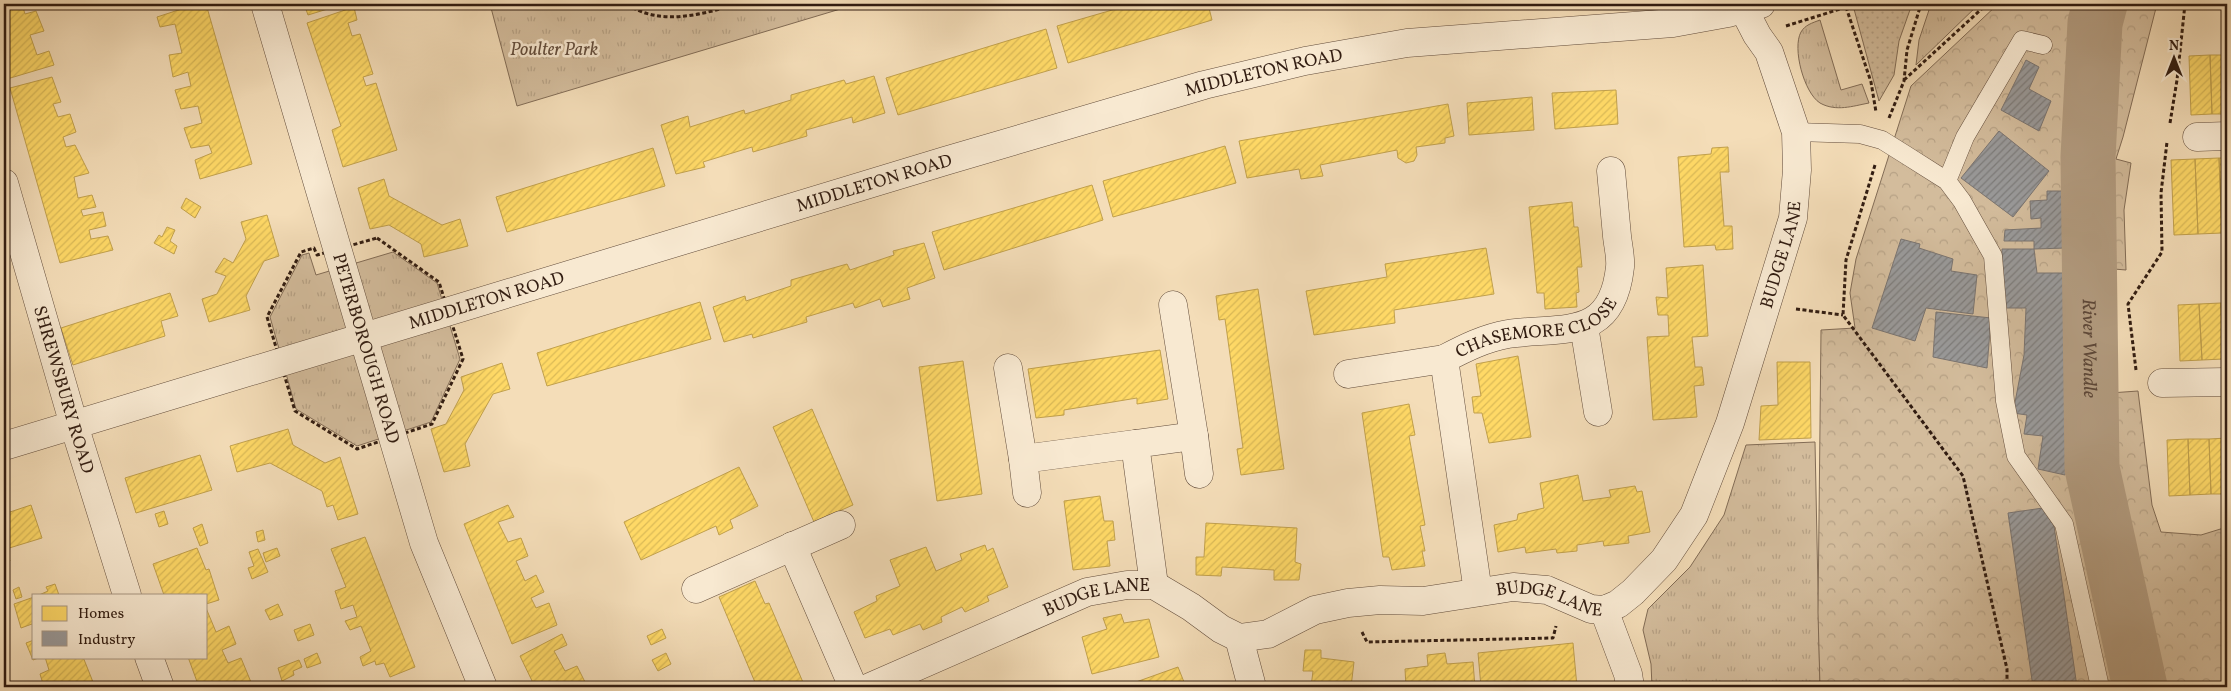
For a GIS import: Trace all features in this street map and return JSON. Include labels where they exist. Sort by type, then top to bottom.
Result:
[{"type":"street","name":"PETERBOROUGH ROAD","points":[[265,4],[362,339],[424,543],[483,687]]},
{"type":"street","name":"MIDDLETON ROAD","points":[[4,446],[936,164],[1204,85],[1305,61],[1407,43],[1673,23],[1728,13],[1748,5]]},
{"type":"street","name":"BUDGE LANE","points":[[870,687],[1087,592],[1127,585],[1154,585],[1191,607],[1221,629],[1240,638],[1268,634],[1315,610],[1348,603],[1380,600],[1423,601],[1513,587],[1547,590],[1592,609],[1604,610],[1618,604],[1634,592],[1664,560],[1694,514],[1730,423],[1794,218],[1797,170],[1796,132],[1769,52],[1757,36],[1748,5]]},
{"type":"street","points":[[2198,137],[2227,136]]},
{"type":"street","name":"CHASEMORE CLOSE","points":[[1478,592],[1444,359],[1480,341],[1508,334],[1556,331],[1584,326],[1602,314],[1615,291],[1620,265],[1611,171]]},
{"type":"street","name":"SHREWSBURY ROAD","points":[[4,183],[74,425],[127,594]]},
{"type":"street","points":[[1173,305],[1199,474]]},
{"type":"street","points":[[1584,326],[1598,412]]},
{"type":"street","points":[[1348,374],[1444,359]]},
{"type":"street","points":[[1008,368],[1027,493]]},
{"type":"street","points":[[2162,383],[2227,382]]},
{"type":"street","points":[[1023,459],[1194,436]]},
{"type":"street","points":[[1135,444],[1154,585]]},
{"type":"street","points":[[696,589],[841,525]]},
{"type":"street","points":[[792,546],[853,687]]},
{"type":"street","points":[[1604,610],[1628,674],[1630,687]]},
{"type":"street","points":[[1240,638],[1252,687]]},
{"type":"street","points":[[149,658],[160,687]]},
{"type":"lane","points":[[1947,181],[1965,137],[2022,40],[2043,45]]},
{"type":"lane","points":[[1796,132],[1842,132],[1882,140],[1947,181],[1962,202],[1993,256],[2005,401],[2016,456],[2064,524],[2100,687]]},
{"type":"path","points":[[627,4],[635,9],[671,18],[703,14],[738,4]]},
{"type":"path","points":[[1757,36],[1856,4]]},
{"type":"path","points":[[1921,4],[1907,50],[1904,80],[1887,122],[1846,260],[1842,315],[1963,476],[2007,669],[2007,687]]},
{"type":"path","points":[[1904,80],[1987,4]]},
{"type":"path","points":[[2169,129],[2177,80],[2185,4]]},
{"type":"path","points":[[1846,7],[1871,82],[1877,120],[1887,122]]},
{"type":"path","points":[[2162,383],[2138,383],[2128,304],[2162,252],[2161,193],[2167,139]]},
{"type":"path","points":[[1766,306],[1842,315]]},
{"type":"path","points":[[1348,603],[1367,642],[1553,638],[1563,596]]},
{"type":"green space","name":"Poulter Park","points":[[490,4],[857,4],[517,106]]},
{"type":"green space","points":[[1870,4],[1912,4],[1899,41],[1894,75],[1879,101],[1854,9]]},
{"type":"green space","points":[[1931,4],[1979,4],[1916,65],[1919,40]]},
{"type":"green space","points":[[1998,4],[2157,4],[2116,159],[2131,163],[2124,210],[2126,270],[2114,269],[2112,288],[2096,289],[2097,313],[2085,313],[2081,380],[2094,383],[2096,394],[2138,391],[2152,505],[2161,532],[2201,535],[2227,527],[2227,687],[1820,687],[1818,613],[1821,330],[1855,328],[1850,293],[1856,259],[1911,86]]},
{"type":"green space","points":[[1820,20],[1841,90],[1862,84],[1869,103],[1838,108],[1826,106],[1814,98],[1809,90],[1801,70],[1798,48],[1799,39],[1801,32],[1809,24]]},
{"type":"green space","points":[[393,252],[437,283],[460,359],[431,422],[357,446],[296,409],[270,317],[302,255],[309,253],[316,275]]},
{"type":"green space","points":[[1815,442],[1820,687],[1652,687],[1651,664],[1643,630],[1648,609],[1690,567],[1724,515],[1746,445]]},
{"type":"building: Homes","points":[[4,4],[22,4],[25,14],[36,11],[44,31],[30,35],[37,55],[49,51],[54,65],[7,79],[4,68]]},
{"type":"building: Homes","points":[[197,4],[206,4],[252,164],[200,179],[195,160],[212,153],[209,145],[191,148],[184,128],[202,123],[198,106],[181,109],[175,90],[191,86],[188,72],[173,77],[169,55],[182,53],[175,24],[160,27],[157,17]]},
{"type":"building: Homes","points":[[304,4],[344,4],[308,15]]},
{"type":"building: Homes","points":[[1133,4],[1208,4],[1212,20],[1068,63],[1057,26]]},
{"type":"building: Homes","points":[[1221,4],[1250,4],[1222,9]]},
{"type":"building: Homes","points":[[354,7],[357,20],[348,23],[352,36],[360,34],[373,74],[363,77],[366,86],[376,83],[397,150],[343,167],[332,130],[341,126],[307,23]]},
{"type":"building: Homes","points":[[1046,29],[1057,68],[898,115],[886,78]]},
{"type":"building: Homes","points":[[2210,55],[2227,55],[2227,114],[2212,114]]},
{"type":"building: Homes","points":[[2210,55],[2212,114],[2191,115],[2189,56]]},
{"type":"building: Homes","points":[[874,76],[885,113],[853,123],[852,117],[806,130],[807,136],[753,152],[752,147],[703,162],[705,167],[676,174],[661,125],[688,116],[690,127],[744,110],[745,114],[791,100],[791,95],[844,80],[846,84]]},
{"type":"building: Homes","points":[[52,77],[61,102],[53,104],[58,117],[70,114],[76,132],[63,137],[66,147],[75,145],[89,173],[74,177],[78,198],[92,195],[96,207],[81,210],[83,216],[103,212],[106,226],[89,230],[91,239],[108,236],[113,250],[60,263],[10,88]]},
{"type":"building: Homes","points":[[1616,90],[1618,124],[1555,129],[1552,93]]},
{"type":"building: Homes","points":[[1532,97],[1534,130],[1469,135],[1467,103]]},
{"type":"building: Homes","points":[[1448,104],[1454,136],[1445,138],[1445,143],[1416,147],[1417,155],[1414,161],[1406,163],[1398,158],[1397,150],[1320,165],[1323,176],[1301,179],[1299,169],[1247,178],[1239,141]]},
{"type":"building: Homes","points":[[1225,146],[1236,183],[1113,217],[1103,181]]},
{"type":"building: Homes","points":[[1728,147],[1729,172],[1720,172],[1724,226],[1732,226],[1733,249],[1716,250],[1715,245],[1684,247],[1678,157],[1711,154],[1712,148]]},
{"type":"building: Homes","points":[[653,148],[665,186],[507,232],[496,197]]},
{"type":"building: Homes","points":[[2219,158],[2222,233],[2198,234],[2195,159]]},
{"type":"building: Homes","points":[[2219,158],[2227,158],[2227,232],[2222,233]]},
{"type":"building: Homes","points":[[2195,159],[2198,234],[2174,235],[2171,160]]},
{"type":"building: Homes","points":[[384,179],[389,196],[442,225],[460,219],[468,246],[424,257],[421,244],[389,225],[370,229],[358,188]]},
{"type":"building: Homes","points":[[1092,185],[1103,220],[944,270],[932,232]]},
{"type":"building: Homes","points":[[186,198],[201,207],[195,218],[181,208]]},
{"type":"building: Homes","points":[[1572,202],[1574,227],[1578,227],[1582,267],[1577,267],[1579,292],[1576,293],[1577,307],[1545,309],[1544,293],[1537,293],[1529,207]]},
{"type":"building: Homes","points":[[267,215],[279,256],[264,261],[246,296],[250,310],[209,322],[202,299],[217,294],[226,276],[215,272],[224,258],[233,263],[246,239],[241,222]]},
{"type":"building: Homes","points":[[167,227],[175,230],[170,241],[177,246],[174,254],[154,243],[159,235],[162,237]]},
{"type":"building: Homes","points":[[924,243],[935,278],[907,288],[910,299],[883,307],[880,299],[855,308],[853,303],[806,317],[807,322],[753,338],[752,334],[724,342],[713,307],[745,296],[746,301],[791,286],[791,280],[847,264],[850,270],[894,255],[893,251]]},
{"type":"building: Homes","points":[[1486,248],[1494,294],[1394,310],[1395,323],[1314,335],[1306,291],[1387,277],[1385,264]]},
{"type":"building: Homes","points":[[1703,265],[1708,336],[1692,337],[1695,367],[1702,367],[1704,385],[1694,386],[1697,417],[1653,420],[1647,337],[1669,336],[1668,315],[1658,315],[1656,297],[1668,298],[1666,268]]},
{"type":"building: Homes","points":[[1258,289],[1284,469],[1241,475],[1237,449],[1243,448],[1225,319],[1219,320],[1216,296]]},
{"type":"building: Homes","points":[[170,293],[178,316],[161,321],[165,336],[73,365],[61,328]]},
{"type":"building: Homes","points":[[700,302],[711,339],[547,386],[537,353]]},
{"type":"building: Homes","points":[[2221,303],[2227,303],[2227,359],[2223,359]]},
{"type":"building: Homes","points":[[2221,303],[2223,359],[2202,360],[2199,304]]},
{"type":"building: Homes","points":[[2199,304],[2202,360],[2180,361],[2178,305]]},
{"type":"building: Homes","points":[[1160,350],[1168,399],[1137,404],[1137,398],[1064,410],[1064,415],[1036,418],[1028,369]]},
{"type":"building: Homes","points":[[1518,356],[1531,437],[1489,443],[1482,413],[1474,413],[1472,397],[1481,396],[1476,364]]},
{"type":"building: Homes","points":[[963,361],[982,494],[937,501],[919,367]]},
{"type":"building: Homes","points":[[1777,362],[1810,362],[1811,438],[1759,440],[1761,406],[1778,405]]},
{"type":"building: Homes","points":[[502,363],[510,389],[493,394],[465,444],[470,466],[444,472],[431,429],[446,424],[464,390],[461,377]]},
{"type":"building: Homes","points":[[1409,404],[1415,435],[1409,436],[1425,525],[1420,526],[1425,551],[1422,551],[1425,566],[1392,570],[1389,557],[1383,557],[1362,413]]},
{"type":"building: Homes","points":[[812,409],[853,505],[814,522],[773,427]]},
{"type":"building: Homes","points":[[288,429],[293,445],[325,463],[340,457],[358,514],[338,520],[333,505],[327,507],[322,491],[270,463],[237,472],[230,446]]},
{"type":"building: Homes","points":[[2227,438],[2227,494],[2211,494],[2209,439]]},
{"type":"building: Homes","points":[[2188,439],[2209,439],[2211,494],[2190,495]]},
{"type":"building: Homes","points":[[2188,439],[2190,495],[2169,496],[2167,440]]},
{"type":"building: Homes","points":[[200,455],[212,490],[136,513],[125,478]]},
{"type":"building: Homes","points":[[739,467],[758,506],[730,520],[733,528],[719,535],[716,526],[641,560],[624,522]]},
{"type":"building: Homes","points":[[1578,475],[1583,501],[1611,497],[1609,490],[1635,486],[1637,492],[1642,491],[1650,532],[1628,536],[1629,543],[1604,546],[1603,541],[1577,545],[1577,551],[1557,553],[1556,549],[1526,553],[1525,547],[1498,552],[1494,525],[1517,520],[1518,514],[1544,508],[1540,483]]},
{"type":"building: Homes","points":[[1100,496],[1104,521],[1113,521],[1115,540],[1107,541],[1110,566],[1073,570],[1064,501]]},
{"type":"building: Homes","points":[[31,505],[42,538],[6,549],[10,561],[4,563],[4,514]]},
{"type":"building: Homes","points":[[508,505],[514,517],[498,522],[508,542],[521,538],[528,556],[516,561],[525,581],[536,575],[544,592],[531,598],[536,608],[549,603],[557,625],[512,644],[464,524]]},
{"type":"building: Homes","points":[[164,511],[168,524],[159,527],[155,514]]},
{"type":"building: Homes","points":[[1206,523],[1297,528],[1295,562],[1301,564],[1299,580],[1274,580],[1274,570],[1222,567],[1221,576],[1196,575],[1196,557],[1204,557]]},
{"type":"building: Homes","points":[[202,524],[208,543],[200,546],[193,528]]},
{"type":"building: Homes","points":[[263,530],[265,540],[258,542],[256,532]]},
{"type":"building: Homes","points":[[365,537],[415,667],[390,677],[384,663],[376,665],[375,661],[363,666],[360,657],[371,651],[361,626],[350,630],[345,621],[357,617],[353,605],[341,609],[335,591],[346,587],[331,549]]},
{"type":"building: Homes","points":[[985,545],[987,551],[993,548],[1008,587],[987,596],[989,601],[965,612],[962,607],[941,617],[942,622],[923,630],[920,624],[893,635],[890,629],[865,638],[854,612],[877,601],[876,596],[900,586],[890,560],[926,547],[936,571],[962,560],[960,554]]},
{"type":"building: Homes","points":[[197,548],[206,570],[209,569],[219,600],[208,603],[208,594],[164,594],[153,564]]},
{"type":"building: Homes","points":[[277,548],[280,556],[266,562],[263,553]]},
{"type":"building: Homes","points":[[258,549],[268,572],[252,579],[248,568],[254,566],[249,552]]},
{"type":"building: Homes","points":[[755,581],[765,604],[769,603],[805,687],[757,687],[719,597]]},
{"type":"building: Homes","points":[[55,584],[59,594],[41,594],[48,591],[46,587]]},
{"type":"building: Homes","points":[[19,587],[22,597],[16,599],[13,590]]},
{"type":"building: Homes","points":[[32,598],[32,624],[21,628],[14,604]]},
{"type":"building: Homes","points":[[278,604],[283,615],[270,620],[265,610]]},
{"type":"building: Homes","points":[[208,613],[216,632],[229,626],[236,644],[222,650],[228,663],[241,658],[253,687],[199,687],[188,658],[208,658]]},
{"type":"building: Homes","points":[[1121,614],[1124,623],[1149,619],[1159,657],[1092,674],[1082,637],[1107,629],[1103,618]]},
{"type":"building: Homes","points":[[310,624],[314,635],[298,641],[294,630]]},
{"type":"building: Homes","points":[[662,629],[666,638],[651,645],[647,636]]},
{"type":"building: Homes","points":[[562,634],[567,645],[554,651],[565,671],[577,666],[585,682],[576,687],[535,687],[520,656]]},
{"type":"building: Homes","points":[[32,641],[32,658],[26,643]]},
{"type":"building: Homes","points":[[1573,643],[1577,687],[1481,687],[1478,653]]},
{"type":"building: Homes","points":[[1305,650],[1321,650],[1321,658],[1354,662],[1351,687],[1311,687],[1313,671],[1303,671]]},
{"type":"building: Homes","points":[[317,653],[321,663],[307,668],[304,659]]},
{"type":"building: Homes","points":[[666,653],[671,664],[658,671],[652,660]]},
{"type":"building: Homes","points":[[1445,653],[1447,664],[1473,662],[1475,687],[1406,687],[1405,669],[1428,666],[1427,655]]},
{"type":"building: Homes","points":[[45,658],[83,658],[95,687],[44,687],[40,674],[49,670]]},
{"type":"building: Homes","points":[[299,660],[302,667],[293,671],[294,675],[282,681],[278,668]]},
{"type":"building: Homes","points":[[1178,667],[1186,687],[1138,687],[1136,682]]},
{"type":"building: Industry","points":[[2026,60],[2039,67],[2029,89],[2051,101],[2039,131],[2001,110]]},
{"type":"building: Industry","points":[[1999,131],[2049,171],[2013,217],[1961,178]]},
{"type":"building: Industry","points":[[2047,191],[2062,191],[2066,248],[2034,249],[2034,241],[2004,241],[2005,230],[2041,228],[2041,218],[2031,219],[2030,201],[2047,200]]},
{"type":"building: Industry","points":[[1901,239],[1920,244],[1919,248],[1953,259],[1951,271],[1977,275],[1973,314],[1926,308],[1915,341],[1872,328]]},
{"type":"building: Industry","points":[[2002,249],[2034,249],[2037,273],[2076,273],[2083,313],[2083,364],[2076,422],[2074,423],[2065,475],[2038,469],[2043,436],[2024,434],[2027,415],[2013,413],[2024,355],[2026,308],[2002,308]]},
{"type":"building: Industry","points":[[1936,312],[1991,318],[1987,368],[1933,357]]},
{"type":"building: Industry","points":[[2043,508],[2054,526],[2077,687],[2033,687],[2008,513]]},
{"type":"waterway","name":"River Wandle","points":[[2100,4],[2095,23],[2088,157],[2092,468],[2140,687]]}]
